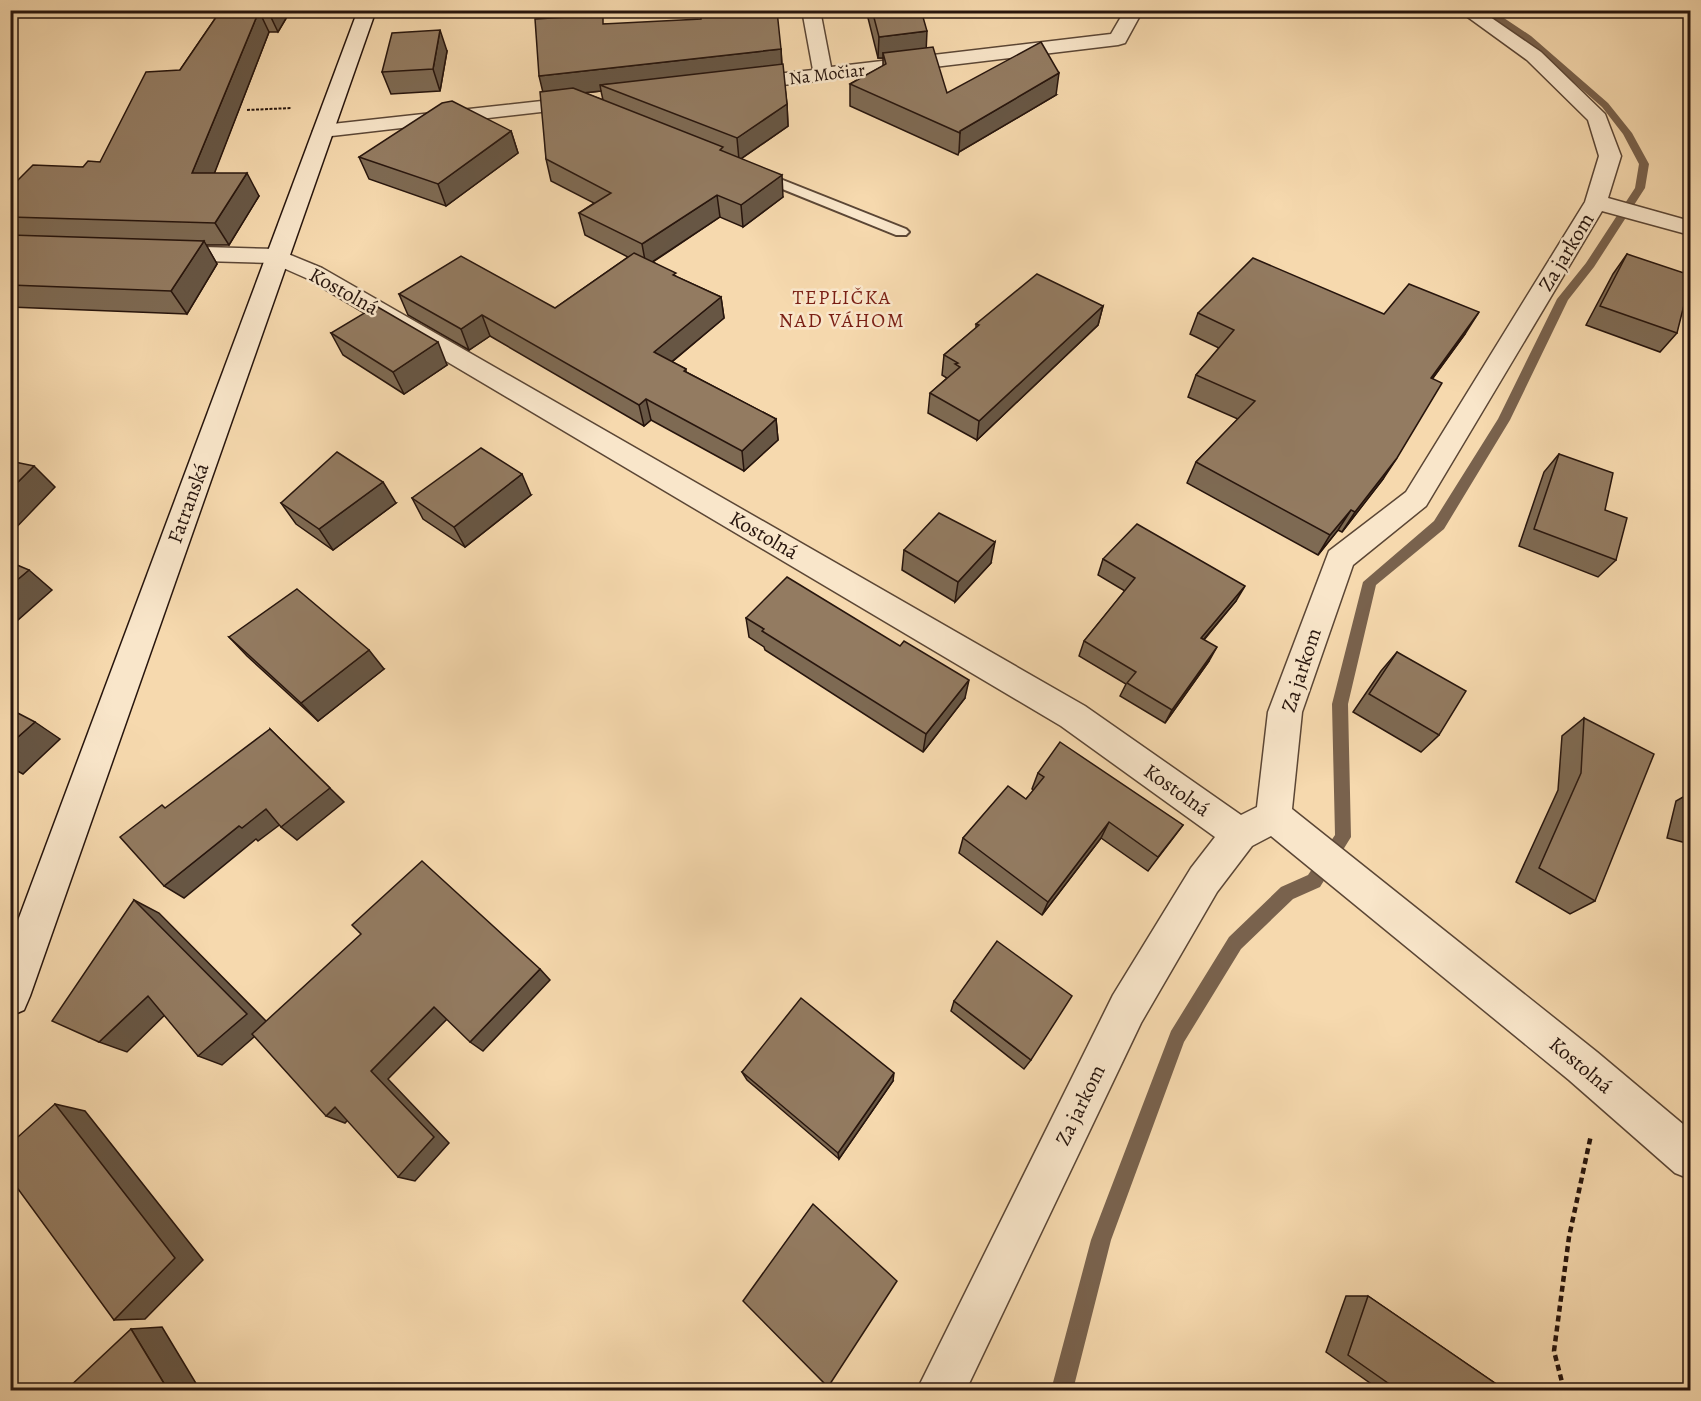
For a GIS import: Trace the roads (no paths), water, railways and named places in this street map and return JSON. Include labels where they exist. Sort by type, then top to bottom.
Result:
[{"type":"street","name":"Fatranská","points":[[10,996],[276,256],[367,10]]},
{"type":"street","points":[[811,10],[823,74]]},
{"type":"street","name":"Na Močiar","points":[[719,86],[1118,39],[1134,10]]},
{"type":"street","name":"Za jarkom","points":[[941,1390],[1127,1009],[1204,880],[1239,834],[1274,816],[1286,712],[1340,559],[1416,499],[1604,204],[1610,156],[1598,118],[1534,56],[1467,10]]},
{"type":"street","points":[[323,131],[579,103],[602,106]]},
{"type":"street","points":[[1604,204],[1690,228]]},
{"type":"street","points":[[142,252],[276,256]]},
{"type":"street","name":"Kostolná","points":[[276,256],[314,273],[1073,716],[1239,834]]},
{"type":"street","name":"Kostolná","points":[[1274,816],[1312,849],[1464,968],[1690,1158]]},
{"type":"lane","points":[[746,170],[901,232]]},
{"type":"waterway","points":[[1062,1390],[1101,1240],[1177,1037],[1235,943],[1287,893],[1314,881],[1343,837],[1340,704],[1370,582],[1439,525],[1504,420],[1563,299],[1590,265],[1640,188],[1644,164],[1627,133],[1605,105],[1528,38],[1486,10]]},
{"type":"district","name":"TEPLIČKA NAD VÁHOM","points":[[842,308]]}]
